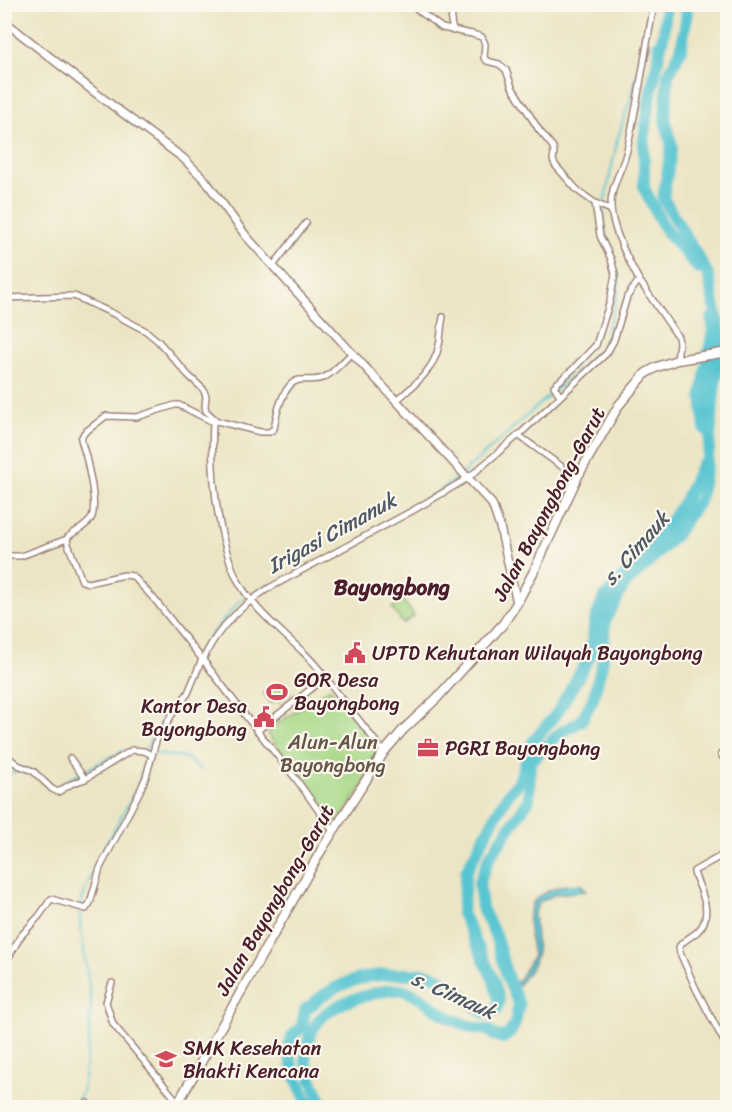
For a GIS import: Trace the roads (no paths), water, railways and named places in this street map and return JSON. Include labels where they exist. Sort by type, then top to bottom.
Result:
[{"type":"main road","name":"Jalan Bayongbong-Garut","points":[[176,1105],[333,831],[384,752],[403,730],[437,698],[503,624],[517,603],[578,476],[619,405],[646,373],[657,367],[677,360],[728,352]]},
{"type":"street","points":[[410,4],[442,28],[482,38],[485,44],[484,58],[500,64],[506,70],[512,87],[552,147],[555,165],[578,191],[610,209]]},
{"type":"street","points":[[453,31],[451,21],[454,4]]},
{"type":"street","points":[[654,4],[632,128],[611,198],[610,209],[622,247],[639,280],[678,337],[677,360]]},
{"type":"street","points":[[4,21],[183,158],[206,180],[246,236],[456,466],[489,499],[495,510],[517,603]]},
{"type":"street","points":[[559,395],[554,387],[596,345],[614,285],[615,274],[611,259],[600,236],[598,204]]},
{"type":"street","points":[[273,266],[306,223]]},
{"type":"street","points":[[4,966],[20,937],[39,916],[51,898],[86,909],[90,903],[100,867],[146,777],[150,752],[171,716],[188,693],[200,657],[233,615],[250,598],[412,511],[466,476],[518,435],[606,353],[614,340],[627,297],[639,280]]},
{"type":"street","points":[[4,298],[74,296],[114,314],[158,341],[203,389],[206,396],[206,411],[215,422],[213,465],[219,521],[231,565],[238,581],[277,629],[304,653],[326,678],[384,752]]},
{"type":"street","points":[[396,401],[424,376],[437,352],[443,316]]},
{"type":"street","points":[[4,556],[21,556],[67,539],[89,521],[94,501],[81,439],[106,416],[136,417],[179,405],[215,422],[252,431],[269,432],[274,429],[278,410],[285,393],[292,384],[297,380],[325,377],[352,353]]},
{"type":"street","points":[[518,435],[561,466]]},
{"type":"street","points":[[67,539],[82,581],[88,583],[124,575],[133,576],[155,600],[296,779],[333,831]]},
{"type":"street","points":[[257,731],[326,678]]},
{"type":"street","points":[[4,754],[18,765],[33,771],[58,792],[85,779],[132,750],[150,752]]},
{"type":"street","points":[[721,754],[728,766]]},
{"type":"street","points":[[70,758],[85,779]]},
{"type":"street","points":[[728,852],[694,871],[704,900],[706,917],[700,929],[678,947],[696,989],[728,1049]]},
{"type":"street","points":[[112,983],[106,1002],[112,1024],[176,1105]]},
{"type":"water","points":[[565,885],[582,885],[586,891],[556,894],[539,902],[534,914],[537,953],[533,965],[515,988],[508,979],[514,984],[533,956],[529,925],[530,909],[538,897]]},
{"type":"waterway","points":[[666,4],[664,32],[651,92],[644,141],[644,188],[664,228],[699,269]]},
{"type":"waterway","name":"s. Cimauk","points":[[325,1108],[309,1073],[306,1059],[307,1049],[311,1033],[322,1017],[346,1002],[380,992],[401,990],[418,997],[461,1023],[488,1030],[503,1038],[510,1033],[515,1023],[519,1004],[508,979],[495,935],[482,908],[479,883],[489,858],[529,800],[530,762],[560,733],[581,721],[593,699],[603,660],[605,621],[625,584],[676,534],[700,499],[709,450],[721,338],[708,274],[663,198],[672,146],[665,120],[668,75],[681,50],[687,4]]},
{"type":"waterway","name":"Irigasi Cimanuk","points":[[647,50],[664,32]]},
{"type":"waterway","name":"Irigasi Cimanuk","points":[[389,521],[441,490],[465,471],[602,348],[618,294],[619,278],[605,232],[603,216],[605,200],[617,141],[641,63]]},
{"type":"waterway","points":[[705,429],[702,394],[713,329],[712,318]]},
{"type":"waterway","points":[[311,1108],[294,1073],[290,1045],[293,1036],[302,1027],[305,1010],[337,988],[378,975],[426,973],[451,986],[485,1014],[496,1011],[499,1001],[494,981],[462,913],[466,871],[502,804],[519,782],[532,743],[557,713],[591,654],[595,621],[603,600],[664,531],[685,500],[702,464]]},
{"type":"waterway","name":"Irigasi Cimanuk","points":[[73,1108],[82,1092],[89,1040],[91,1001],[80,922],[80,905],[88,883],[108,840],[137,789],[146,749],[154,732],[181,694],[200,652],[212,633],[239,602],[270,584]]},
{"type":"waterway","points":[[53,788],[125,751]]},
{"type":"waterway","points":[[154,754],[185,757],[201,770]]},
{"type":"waterway","points":[[4,765],[13,773],[25,768]]},
{"type":"place","name":"UPTD Kehutanan Wilayah Bayongbong","points":[[355,653]]},
{"type":"place","name":"GOR Desa Bayongbong","points":[[277,692]]},
{"type":"place","name":"Kantor Desa Bayongbong","points":[[264,717]]},
{"type":"place","name":"PGRI Bayongbong","points":[[428,748]]},
{"type":"place","name":"SMK Kesehatan Bhakti Kencana","points":[[166,1059]]},
{"type":"district","name":"Bayongbong","points":[[392,587]]},
{"type":"park label","name":"Alun-Alun Bayongbong","points":[[333,754]]}]
